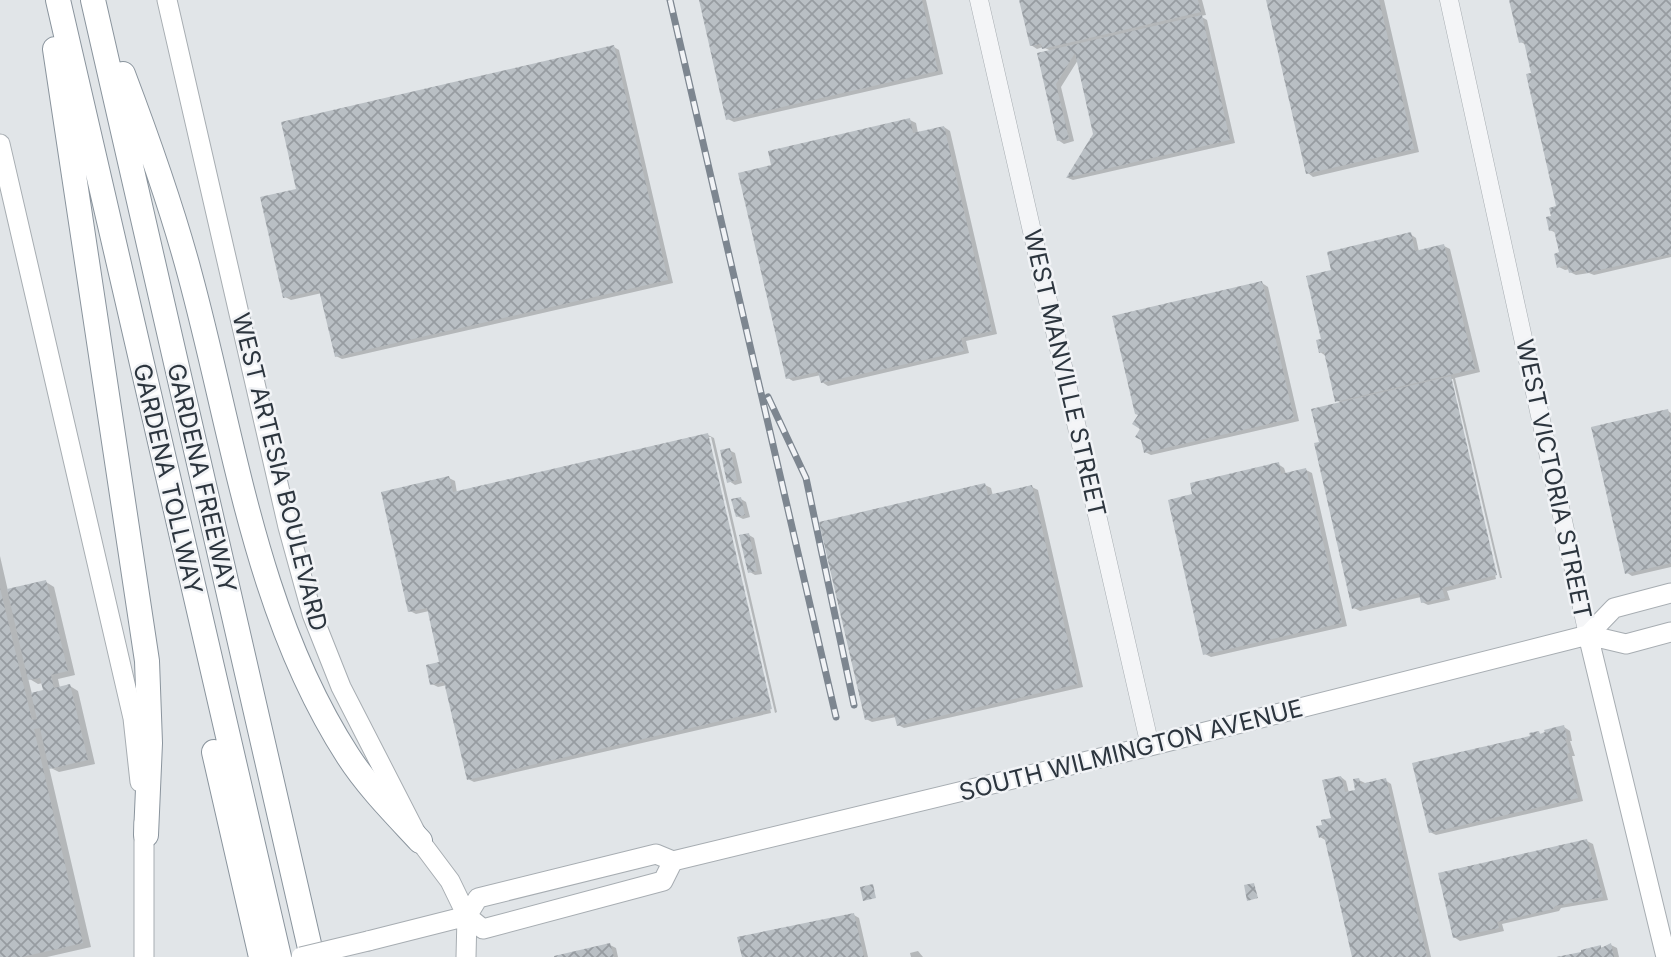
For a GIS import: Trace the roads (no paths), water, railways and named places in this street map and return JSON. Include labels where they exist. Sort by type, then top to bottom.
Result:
[{"type":"highway","points":[[47,0],[147,661],[150,743],[146,835]]},
{"type":"highway","name":"GARDENA FREEWAY","points":[[47,0],[143,440],[261,957]]},
{"type":"highway","name":"GARDENA TOLLWAY","points":[[58,0],[279,957]]},
{"type":"highway","name":"GARDENA TOLLWAY","points":[[75,0],[291,957]]},
{"type":"highway","points":[[94,0],[151,148],[190,274],[251,525],[282,622],[317,700],[349,757],[390,810],[420,841]]},
{"type":"highway","name":"GARDENA FREEWAY","points":[[94,0],[312,957]]},
{"type":"main road","name":"WEST ARTESIA BOULEVARD","points":[[167,0],[288,527],[312,614],[341,687],[420,841],[450,881],[467,916],[466,957]]},
{"type":"main road","points":[[0,144],[133,718],[146,835],[144,957]]},
{"type":"main road","points":[[1588,635],[1614,608],[1671,593]]},
{"type":"main road","name":"SOUTH WILMINGTON AVENUE","points":[[301,957],[467,916],[478,898],[656,854],[673,861],[1150,746],[1588,635],[1626,644],[1671,632]]},
{"type":"main road","name":"WEST VICTORIA STREET","points":[[1588,635],[1666,957]]},
{"type":"main road","points":[[467,916],[483,929],[637,888],[663,881],[673,861]]},
{"type":"street","name":"WEST MANVILLE STREET","points":[[979,0],[1150,746]]},
{"type":"street","name":"WEST VICTORIA STREET","points":[[1449,0],[1588,635]]},
{"type":"railway","points":[[670,0],[836,717]]},
{"type":"railway","points":[[768,397],[806,478],[854,705]]}]
